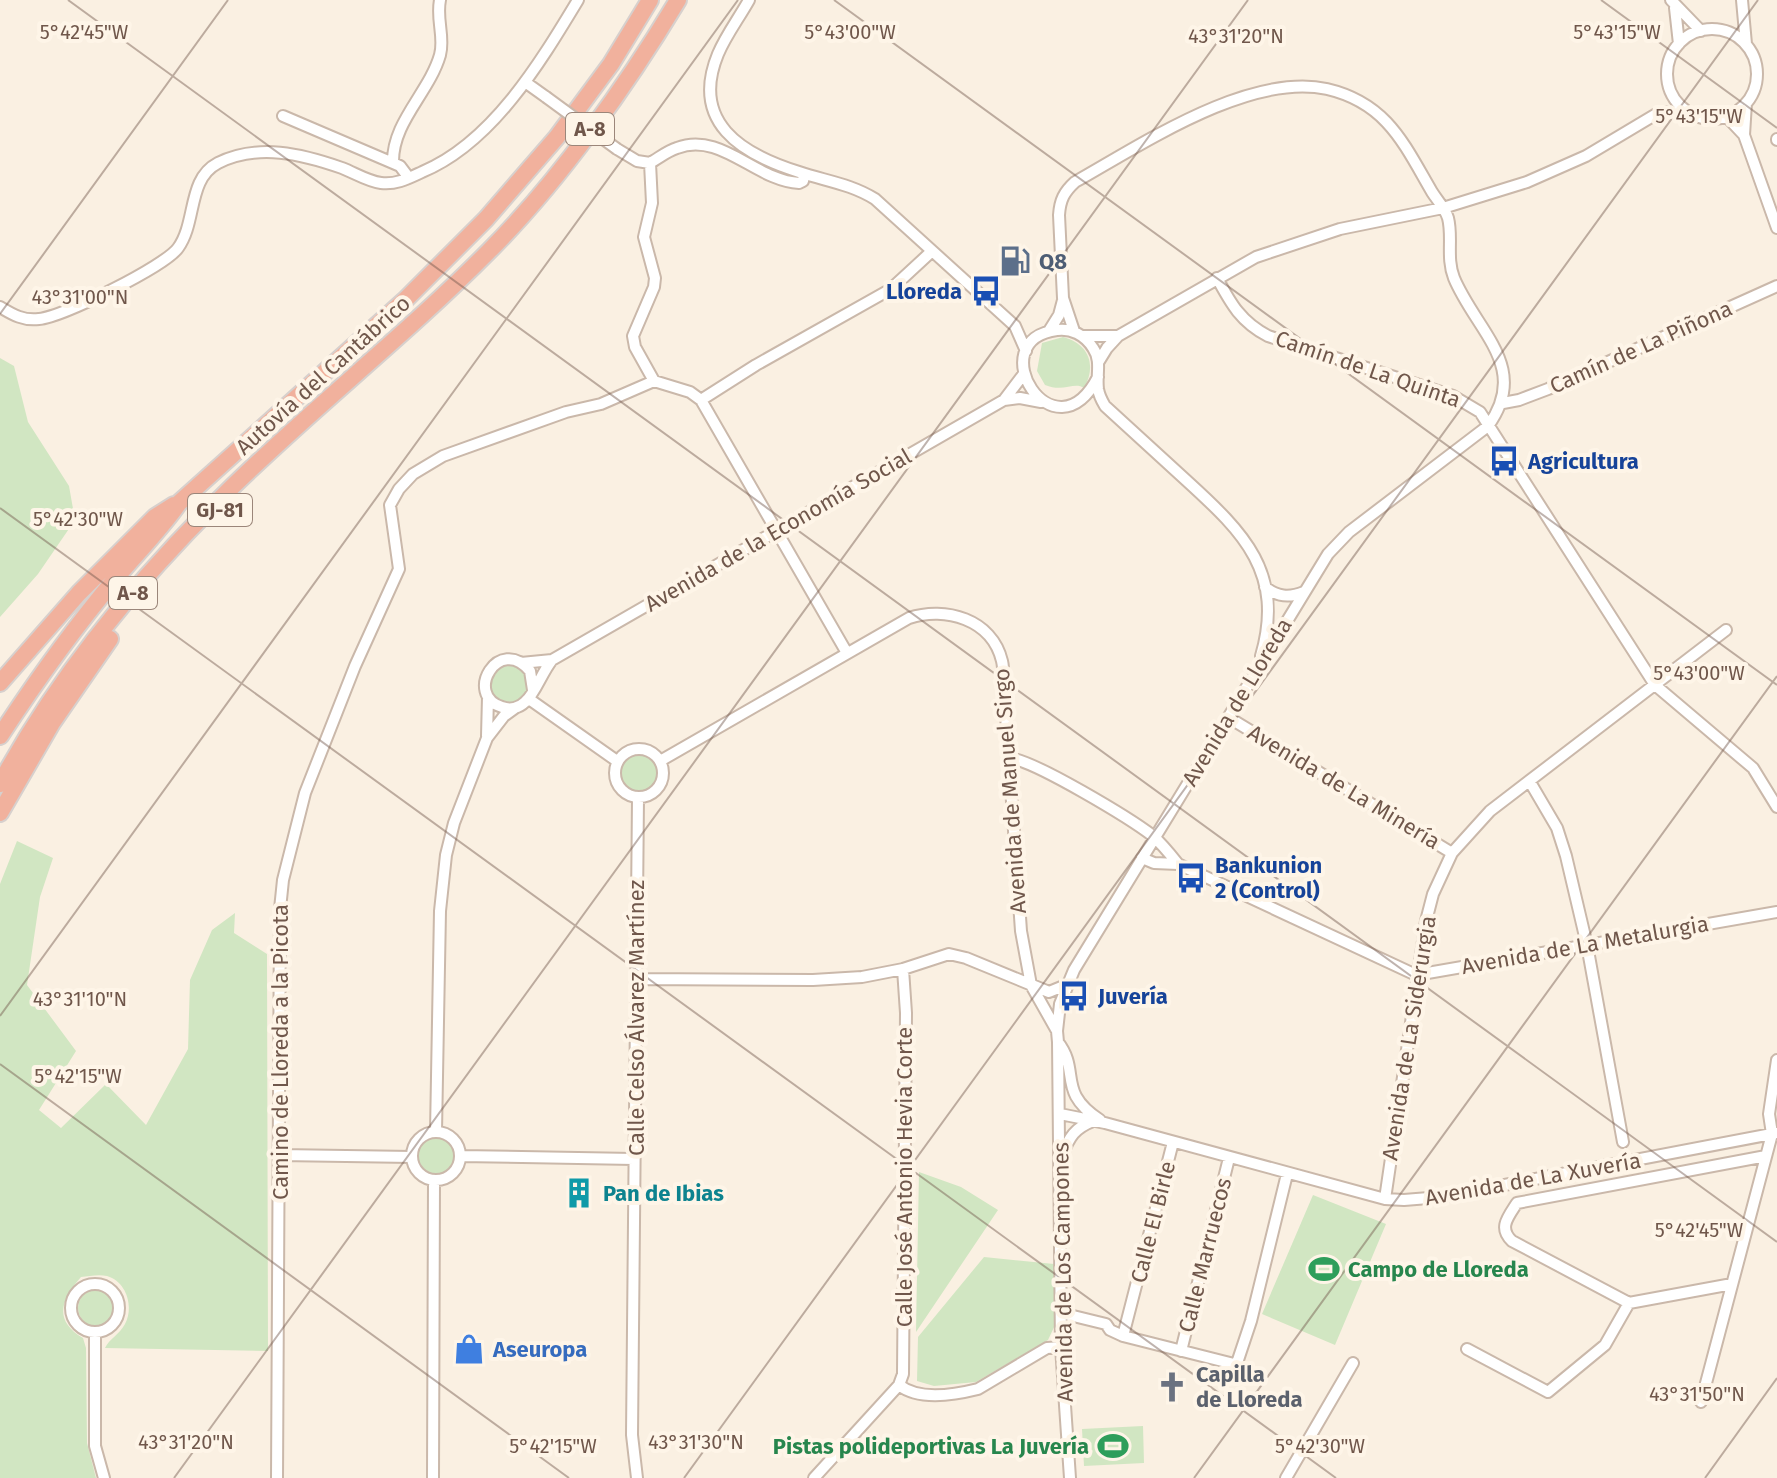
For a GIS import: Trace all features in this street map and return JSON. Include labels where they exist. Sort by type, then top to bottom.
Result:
[{"type":"highway","name":"Autovía del Cantábrico","points":[[0,736],[59,650],[179,503],[405,300],[486,219],[557,137],[611,64],[650,0]]},
{"type":"highway","name":"Autovía del Cantábrico","points":[[0,784],[69,675],[178,541],[252,468],[491,250],[577,147],[678,0]]},
{"type":"highway","name":"GJ-81","points":[[0,813],[52,723],[113,636],[171,563],[257,474],[467,284],[491,250]]},
{"type":"highway","name":"GJ-81","points":[[0,683],[79,593],[155,517],[179,503]]},
{"type":"street","points":[[393,163],[404,121],[432,78],[439,58],[443,44],[438,26],[440,0]]},
{"type":"street","points":[[0,307],[26,319],[54,316],[74,309],[167,259],[181,244],[200,181],[210,168],[232,158],[283,152],[383,183],[409,178],[446,161],[482,130],[525,82],[578,0]]},
{"type":"street","points":[[749,0],[719,51],[711,73],[711,106],[719,124],[733,139],[768,160],[804,174],[852,186],[875,199],[1015,326],[1026,351]]},
{"type":"street","points":[[1742,0],[1746,44],[1756,67],[1757,80],[1746,103],[1744,135],[1777,228]]},
{"type":"street","points":[[1673,3],[1701,31]]},
{"type":"street","points":[[1673,3],[1679,44]]},
{"type":"street","points":[[1726,32],[1744,22]]},
{"type":"street","points":[[1746,44],[1726,32],[1701,31],[1679,44],[1668,66],[1670,92],[1684,110],[1705,119],[1727,117],[1746,103]]},
{"type":"street","points":[[525,82],[637,161],[650,163],[674,148],[704,144],[772,178],[799,183],[803,181],[804,174]]},
{"type":"street","points":[[1046,403],[1034,395],[1023,375],[1023,364],[1026,351],[1059,315],[1063,298],[1059,215],[1060,202],[1066,191],[1075,182],[1209,110],[1272,88],[1312,87],[1361,102],[1389,122],[1407,147],[1448,219],[1449,258],[1453,275],[1496,351],[1505,389],[1503,403]]},
{"type":"street","points":[[1658,113],[1670,92]]},
{"type":"street","points":[[1099,361],[1118,336],[1256,257],[1340,229],[1443,208],[1527,182],[1586,156],[1658,113],[1684,110]]},
{"type":"street","points":[[283,116],[393,163],[407,172],[409,178]]},
{"type":"street","points":[[1727,117],[1744,135]]},
{"type":"street","points":[[650,163],[652,203],[644,237],[655,278],[633,336],[635,347],[654,381],[690,392],[701,400],[847,653]]},
{"type":"street","points":[[701,400],[831,321],[891,289],[931,252]]},
{"type":"street","name":"Camín de La Quinta","points":[[1217,278],[1233,308],[1254,328],[1268,336],[1453,396],[1474,407],[1655,685],[1753,768],[1777,807]]},
{"type":"street","name":"Camín de La Piñona","points":[[1503,403],[1548,389],[1774,288]]},
{"type":"street","points":[[1063,298],[1078,334],[1095,350],[1099,361],[1098,391],[1105,406],[1240,531],[1260,566],[1268,623],[1255,674]]},
{"type":"street","points":[[1015,326],[1045,333],[1063,329],[1078,334],[1118,336]]},
{"type":"street","name":"Avenida de la Economía Social","points":[[531,694],[552,660],[1004,400],[1023,375]]},
{"type":"street","points":[[1072,404],[1090,393],[1098,377]]},
{"type":"street","name":"Camino de Lloreda a la Picota","points":[[277,1478],[280,909],[283,880],[305,793],[355,666],[399,569],[390,505],[413,474],[443,456],[566,412],[601,404],[654,381]]},
{"type":"street","points":[[1004,400],[1020,398],[1059,406],[1105,406]]},
{"type":"street","name":"Avenida de Lloreda","points":[[1057,1037],[1060,1004],[1066,985],[1328,554],[1349,532],[1488,426],[1503,403]]},
{"type":"street","points":[[1265,587],[1285,597],[1304,592]]},
{"type":"street","name":"Avenida de Manuel Sirgo","points":[[660,761],[909,618],[946,613],[970,620],[988,636],[1002,660],[1021,931],[1031,985],[1057,1037],[1060,1114]]},
{"type":"street","name":"Avenida de La Siderurgia","points":[[1385,1199],[1416,975],[1433,894],[1452,853],[1490,811],[1726,630]]},
{"type":"street","points":[[436,1132],[442,883],[454,823],[487,738],[504,716],[531,694],[533,678],[521,663],[509,660],[494,665],[485,679],[487,738]]},
{"type":"street","name":"Avenida de la Economía Social","points":[[521,663],[552,660]]},
{"type":"street","points":[[531,694],[617,761]]},
{"type":"street","points":[[488,697],[499,707],[515,708]]},
{"type":"street","name":"Avenida de La Minería","points":[[1236,722],[1452,853]]},
{"type":"street","points":[[628,751],[650,751],[660,761],[663,775],[658,789],[645,797],[638,798],[623,792],[617,785],[614,777],[617,761],[628,751]]},
{"type":"street","points":[[1009,758],[1050,774],[1154,838],[1178,864],[1416,975]]},
{"type":"street","points":[[1530,782],[1557,828],[1587,945],[1623,1142]]},
{"type":"street","name":"Calle Celso Álvarez Martínez","points":[[637,1478],[632,1435],[638,798]]},
{"type":"street","points":[[1142,858],[1154,863],[1178,864]]},
{"type":"street","name":"Avenida de La Metalurgia","points":[[1416,975],[1777,912]]},
{"type":"street","points":[[635,979],[813,980],[862,977],[903,969],[949,954],[1049,992],[1066,985]]},
{"type":"street","name":"Calle José Antonio Hevia Corte","points":[[899,1385],[903,1374],[905,1196],[906,1013],[903,969]]},
{"type":"street","name":"Avenida de La Xuvería","points":[[1057,1037],[1068,1055],[1069,1078],[1076,1099],[1105,1123]]},
{"type":"street","points":[[1701,1402],[1774,1134],[1769,1114],[1777,1060]]},
{"type":"street","name":"Avenida de La Xuvería","points":[[1060,1114],[1105,1123],[1385,1199],[1404,1200],[1441,1197],[1774,1134]]},
{"type":"street","name":"Avenida de Los Campones","points":[[1060,1114],[1061,1347],[1070,1478]]},
{"type":"street","points":[[1060,1160],[1070,1136],[1093,1121]]},
{"type":"street","points":[[436,1132],[450,1136],[459,1148],[460,1156],[455,1171],[442,1180],[421,1176],[412,1157],[416,1142],[436,1132]]},
{"type":"street","name":"Calle El Birle","points":[[1123,1336],[1173,1142]]},
{"type":"street","points":[[280,1155],[412,1157]]},
{"type":"street","points":[[460,1156],[634,1159]]},
{"type":"street","points":[[1732,1284],[1629,1303],[1512,1241],[1505,1235],[1504,1227],[1517,1203],[1766,1156]]},
{"type":"street","name":"Calle Marruecos","points":[[1181,1351],[1229,1158]]},
{"type":"street","points":[[1061,1313],[1106,1324],[1110,1330],[1123,1336],[1234,1364],[1240,1359],[1251,1321],[1287,1174]]},
{"type":"street","points":[[433,1478],[434,1180]]},
{"type":"street","points":[[94,1283],[109,1287],[120,1307],[115,1322],[95,1333],[80,1327],[71,1313],[74,1296],[86,1285],[94,1283]]},
{"type":"street","points":[[1467,1349],[1548,1392],[1605,1345],[1629,1303]]},
{"type":"street","points":[[95,1333],[95,1446],[104,1478]]},
{"type":"street","points":[[814,1478],[899,1385],[918,1394],[978,1389],[1047,1348],[1061,1347]]},
{"type":"street","points":[[1286,1478],[1353,1363]]},
{"type":"green space","points":[[1063,337],[1079,345],[1088,356],[1090,371],[1084,388],[1045,385],[1037,371],[1042,343]]},
{"type":"green space","points":[[0,358],[14,366],[28,422],[69,486],[75,520],[38,574],[0,617]]},
{"type":"green space","points":[[509,666],[522,672],[528,685],[522,698],[509,704],[496,698],[490,685],[496,672]]},
{"type":"green space","points":[[639,753],[653,759],[659,773],[653,787],[639,793],[625,787],[619,773],[625,759]]},
{"type":"green space","points":[[17,841],[53,858],[40,897],[27,985],[76,1051],[39,1110],[61,1128],[106,1084],[146,1125],[188,1049],[190,980],[212,930],[235,913],[234,933],[267,954],[268,1351],[105,1348],[128,1317],[127,1296],[120,1284],[107,1276],[81,1277],[63,1309],[67,1324],[83,1338],[86,1348],[87,1443],[96,1478],[0,1478],[0,884]]},
{"type":"green space","points":[[436,1137],[450,1142],[455,1156],[450,1170],[436,1175],[422,1170],[417,1156],[422,1142]]},
{"type":"green space","points":[[919,1172],[961,1187],[998,1210],[916,1332]]},
{"type":"green space","name":"Campo de Lloreda","points":[[1313,1195],[1386,1224],[1335,1345],[1262,1314]]},
{"type":"green space","points":[[984,1257],[1054,1264],[1056,1323],[1048,1340],[976,1382],[934,1386],[917,1381],[918,1337]]},
{"type":"green space","points":[[96,1290],[109,1295],[114,1308],[109,1321],[96,1326],[83,1321],[78,1308],[83,1295]]},
{"type":"green space","name":"Pistas polideportivas La Juvería","points":[[1143,1426],[1144,1463],[1084,1466],[1082,1429]]},
{"type":"place","name":"Q8","points":[[1015,261]]},
{"type":"place","name":"Lloreda","points":[[986,291]]},
{"type":"place","name":"Agricultura","points":[[1504,461]]},
{"type":"place","name":"Bankunion 2 (Control)","points":[[1191,878]]},
{"type":"place","name":"Juvería","points":[[1074,996]]},
{"type":"place","name":"Pan de Ibias","points":[[579,1193]]},
{"type":"place","name":"Campo de Lloreda","points":[[1324,1269]]},
{"type":"place","name":"Aseuropa","points":[[469,1349]]},
{"type":"place","name":"Capilla de Lloreda","points":[[1172,1387]]},
{"type":"place","name":"Pistas polideportivas La Juvería","points":[[1113,1446]]}]
